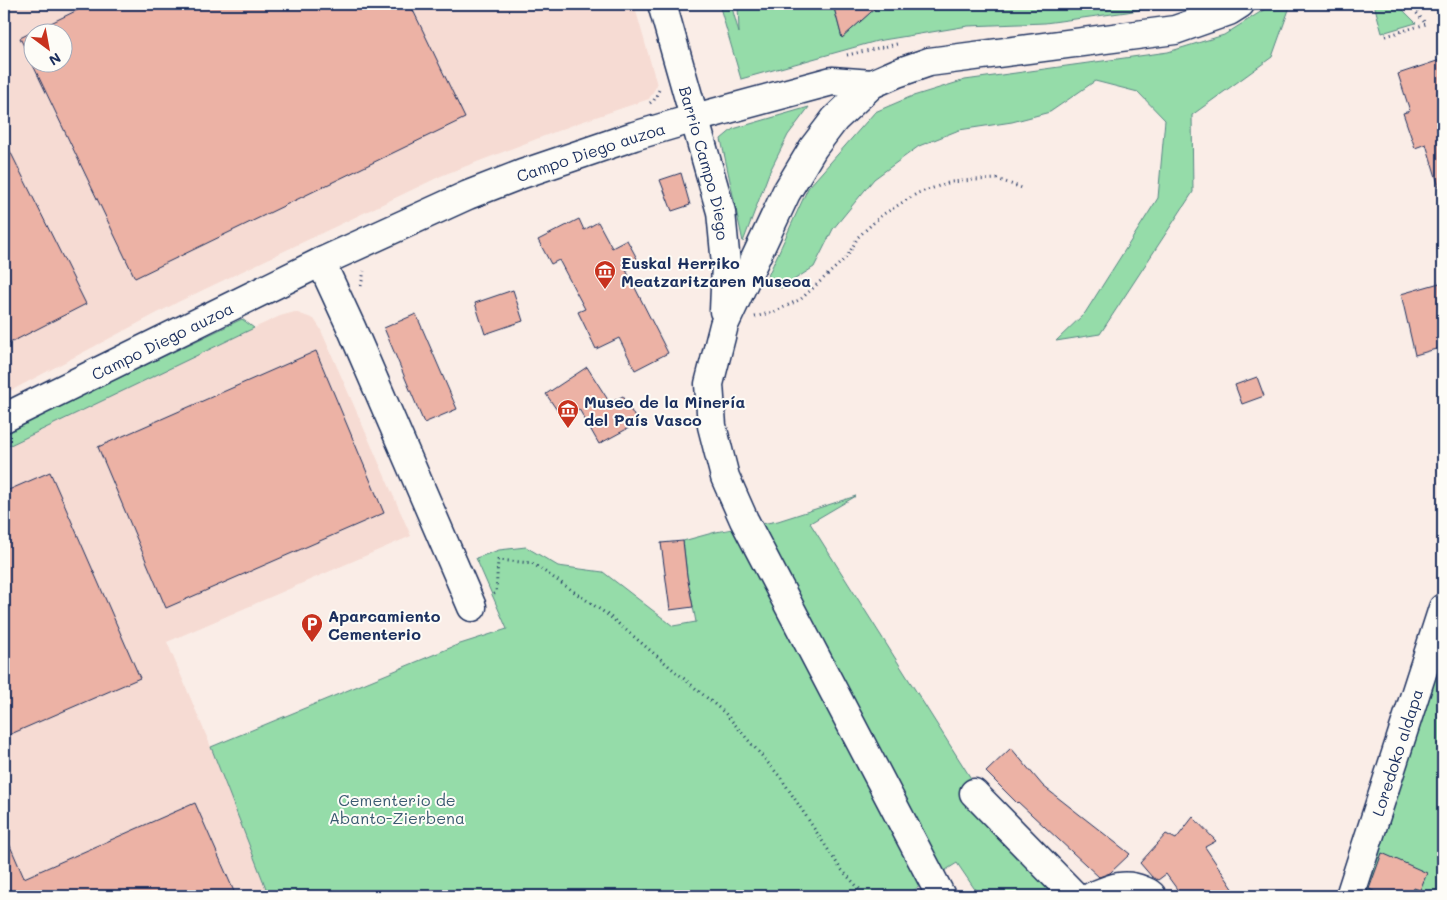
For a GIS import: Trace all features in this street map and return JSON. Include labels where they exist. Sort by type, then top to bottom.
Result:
[{"type":"street","name":"Barrio Campo Diego","points":[[662,4],[721,212],[726,264],[724,325]]},
{"type":"street","points":[[941,896],[748,529],[725,477],[712,426],[709,384],[724,325],[786,193],[813,148],[835,119],[872,84],[897,72],[929,62],[1175,30],[1229,11],[1240,4]]},
{"type":"street","name":"Campo Diego auzoa","points":[[4,418],[321,262],[468,195],[522,174],[695,118],[832,81],[872,84]]},
{"type":"street","points":[[321,262],[480,602]]},
{"type":"street","name":"Loredoko aldapa","points":[[1350,896],[1443,608]]},
{"type":"street","points":[[974,793],[1075,896]]},
{"type":"street","points":[[1093,896],[1120,886],[1132,886],[1150,893],[1152,896]]},
{"type":"path","points":[[1386,36],[1426,24],[1409,4]]},
{"type":"path","points":[[724,325],[776,311],[801,300],[847,258],[858,237],[882,215],[918,193],[951,182],[974,180],[997,179],[1022,188]]},
{"type":"path","points":[[361,289],[362,273],[367,266]]},
{"type":"path","points":[[480,602],[496,593],[498,560],[532,563],[608,615],[725,712],[781,778],[840,868],[866,896]]},
{"type":"shaded area","points":[[4,4],[634,4],[657,85],[649,99],[578,123],[443,175],[180,301],[4,393]]},
{"type":"shaded area","points":[[295,312],[314,319],[320,328],[411,536],[167,642],[211,747],[269,896],[4,896],[4,448],[254,328],[280,316]]},
{"type":"green space","points":[[719,4],[731,4],[739,33],[738,4],[833,4],[842,38],[880,4],[1169,4],[1127,12],[1045,23],[968,26],[877,41],[741,79]]},
{"type":"green space","points":[[1273,4],[1291,4],[1272,57],[1192,115],[1193,192],[1100,334],[1056,341],[1085,313],[1158,198],[1165,120],[1138,92],[1095,81],[1050,112],[1012,122],[959,130],[919,146],[874,179],[833,229],[814,267],[781,288],[767,278],[808,188],[875,112],[910,97],[965,80],[1168,52],[1224,35]]},
{"type":"green space","points":[[1374,4],[1401,4],[1402,9],[1416,23],[1382,33]]},
{"type":"green space","points":[[809,107],[788,135],[769,173],[743,242],[721,139],[733,129]]},
{"type":"green space","points":[[242,319],[254,328],[4,448],[4,433]]},
{"type":"green space","name":"Cementerio de Abanto-Zierbena","points":[[856,496],[810,523],[972,780],[1054,886],[1046,896],[987,896],[976,891],[957,863],[907,896],[269,896],[211,747],[457,645],[507,629],[476,558],[499,550],[526,547],[558,566],[603,572],[673,626],[696,622],[687,576],[683,541],[716,532],[778,521]]},
{"type":"green space","points":[[1443,651],[1443,886],[1432,896],[1361,896]]},
{"type":"building","points":[[90,4],[410,4],[465,118],[135,278],[36,72],[72,72],[72,22],[53,22]]},
{"type":"building","points":[[833,4],[880,4],[842,38]]},
{"type":"building","points":[[1443,59],[1443,186],[1439,187],[1426,144],[1415,148],[1403,113],[1410,111],[1398,74]]},
{"type":"building","points":[[4,139],[86,304],[4,346]]},
{"type":"building","points":[[681,173],[690,205],[672,211],[660,180]]},
{"type":"building","name":"Euskal Herriko Meatzaritzaren Museoa","points":[[579,219],[584,230],[598,222],[612,248],[627,240],[640,264],[626,270],[668,353],[635,370],[619,338],[596,349],[578,312],[585,309],[559,260],[551,264],[538,240]]},
{"type":"building","points":[[1443,282],[1443,347],[1415,355],[1401,294]]},
{"type":"building","points":[[513,290],[523,321],[485,334],[475,303]]},
{"type":"building","points":[[416,314],[457,409],[424,423],[384,328]]},
{"type":"building","points":[[316,351],[384,513],[166,608],[98,447]]},
{"type":"building","points":[[587,367],[610,403],[623,396],[638,423],[599,444],[579,409],[563,419],[546,394]]},
{"type":"building","points":[[1257,377],[1264,396],[1242,404],[1235,385]]},
{"type":"building","points":[[50,472],[140,678],[4,737],[4,492]]},
{"type":"building","points":[[683,541],[693,607],[670,610],[661,543]]},
{"type":"building","points":[[1011,748],[1043,786],[1130,854],[1110,873],[1099,877],[1017,803],[986,772]]},
{"type":"building","points":[[195,803],[236,896],[4,896],[4,832],[24,878]]},
{"type":"building","points":[[1193,817],[1216,841],[1205,847],[1238,896],[1182,896],[1166,874],[1158,880],[1152,877],[1140,863],[1166,834],[1176,839]]},
{"type":"building","points":[[1382,853],[1427,873],[1420,890],[1414,888],[1411,896],[1384,896],[1369,889]]},
{"type":"place","name":"Euskal Herriko Meatzaritzaren Museoa","points":[[605,290]]},
{"type":"place","name":"Museo de la Minería del País Vasco","points":[[568,429]]},
{"type":"place","name":"Aparcamiento Cementerio","points":[[312,643]]}]
